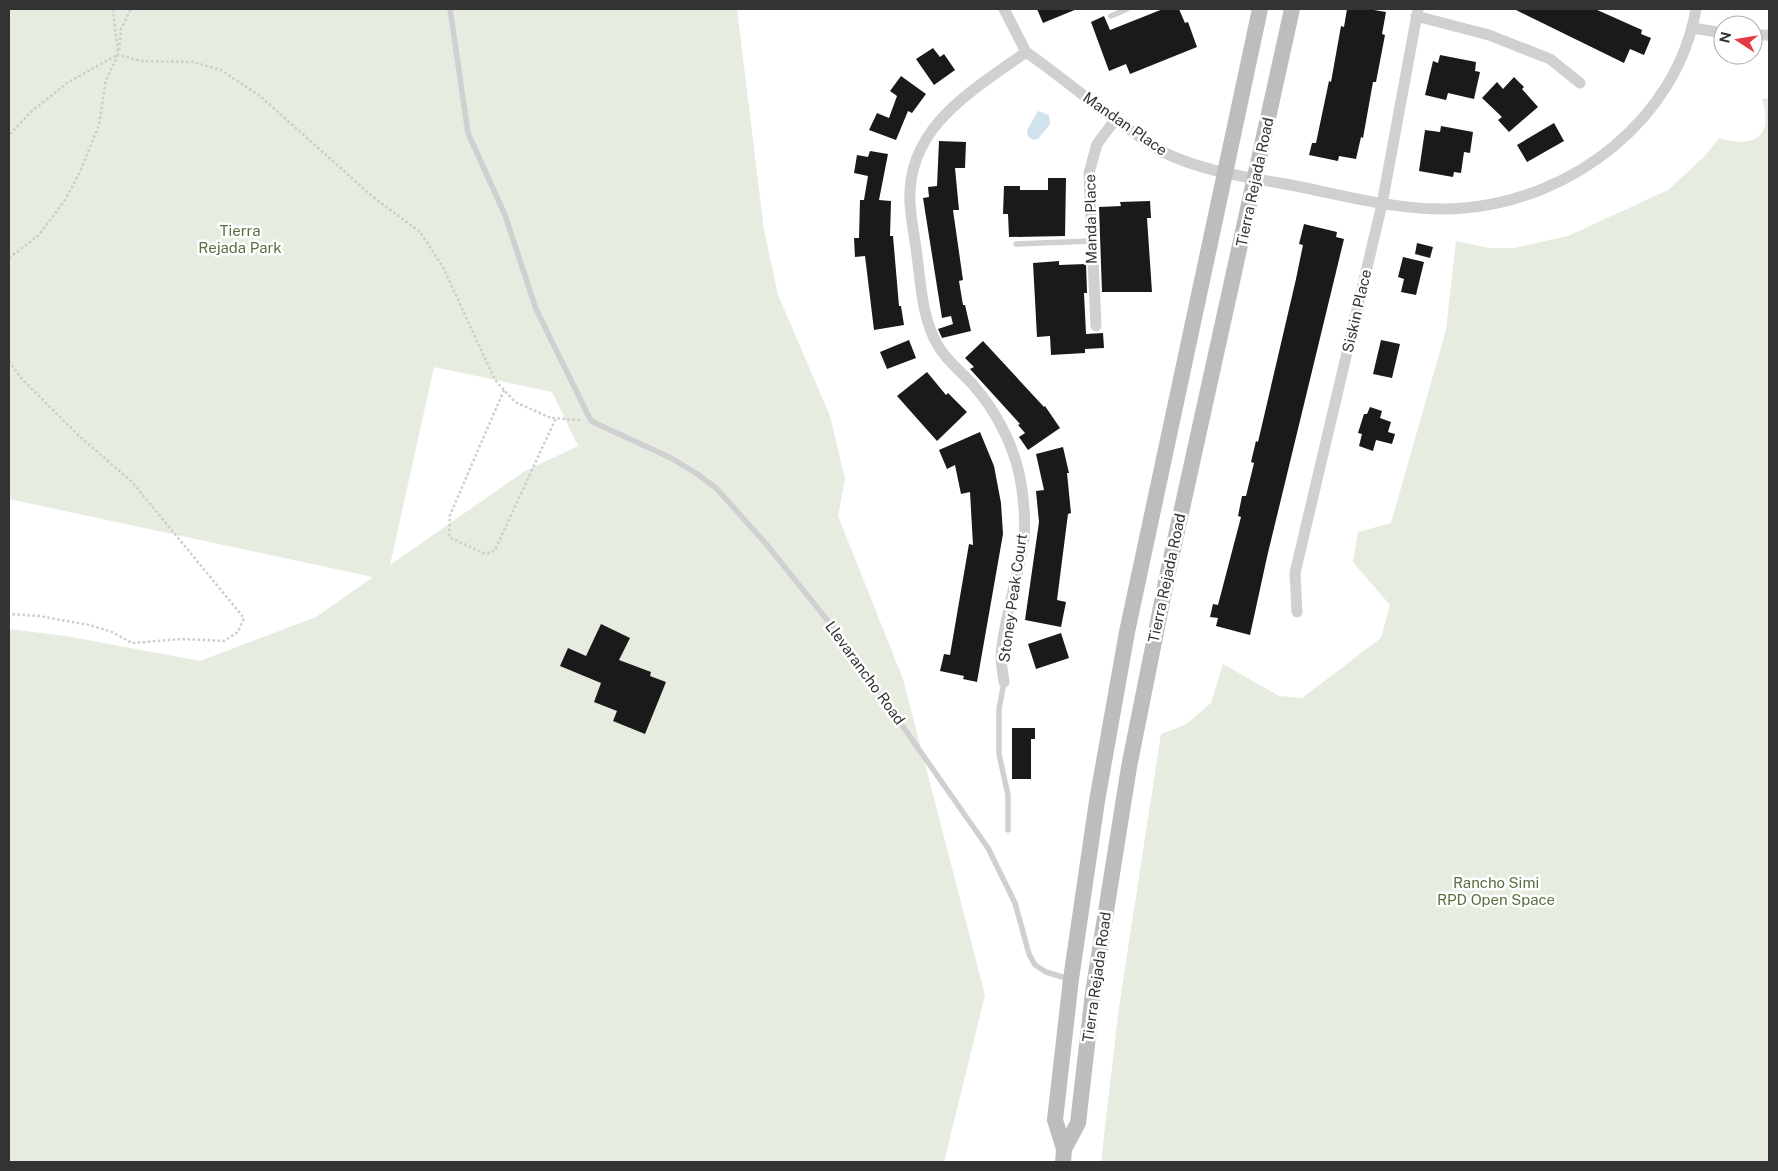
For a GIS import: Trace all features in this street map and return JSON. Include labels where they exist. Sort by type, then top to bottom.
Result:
[{"type":"main road","name":"Tierra Rejada Road","points":[[1063,1156],[1055,1120],[1071,979],[1097,801],[1127,632],[1260,9]]},
{"type":"main road","name":"Tierra Rejada Road","points":[[1063,1156],[1078,1123],[1093,993],[1131,758],[1168,572],[1292,9]]},
{"type":"street","points":[[1004,9],[1026,52]]},
{"type":"street","name":"Mandan Place","points":[[1026,52],[1115,120],[1162,152],[1226,172],[1382,204],[1425,208],[1464,208],[1502,203],[1539,192],[1574,175],[1613,147],[1634,128],[1659,98],[1678,64],[1692,28],[1696,9]]},
{"type":"street","points":[[1417,13],[1489,35],[1550,59],[1580,83]]},
{"type":"street","name":"Siskin Place","points":[[1297,612],[1295,573],[1382,204],[1417,13]]},
{"type":"street","points":[[1692,28],[1713,31]]},
{"type":"street","name":"Stoney Peak Court","points":[[1004,682],[1001,656],[1024,536],[1024,504],[1018,472],[1008,441],[993,412],[974,386],[951,363],[937,344],[928,323],[910,202],[912,177],[919,153],[938,120],[953,106],[1026,52]]},
{"type":"street","name":"Manda Place","points":[[1096,326],[1090,241],[1089,174],[1091,158],[1097,144],[1115,120]]},
{"type":"lane","points":[[450,9],[453,41],[468,133],[506,215],[536,309],[591,421]]},
{"type":"lane","points":[[1110,16],[1127,9]]},
{"type":"lane","points":[[1016,244],[1090,241]]},
{"type":"lane","name":"Llevarancho Road","points":[[591,421],[671,458],[696,473],[717,490],[767,545],[836,631],[988,848],[1015,903],[1029,954],[1035,965],[1046,972],[1071,979]]},
{"type":"lane","points":[[1004,682],[999,709],[999,754],[1008,794],[1008,830]]},
{"type":"path","points":[[113,9],[118,55]]},
{"type":"path","points":[[9,258],[40,235],[65,200],[80,172],[99,126],[106,80],[118,55],[121,29],[132,9]]},
{"type":"path","points":[[10,134],[32,111],[67,83],[118,55],[142,61],[193,62],[221,70],[260,96],[373,197],[420,232],[443,267],[495,380],[514,402],[556,418],[591,421]]},
{"type":"path","points":[[9,361],[20,378],[71,428],[132,482],[244,618],[238,632],[224,641],[182,639],[132,643],[112,632],[88,625],[39,616],[9,614]]},
{"type":"path","points":[[504,390],[450,515],[450,537],[483,553],[489,554],[495,550],[556,418]]},
{"type":"green space","name":"Tierra Rejada Park","points":[[9,9],[737,9],[764,230],[778,295],[830,416],[845,479],[838,516],[903,679],[985,995],[944,1162],[9,1162],[9,629],[66,636],[200,661],[316,617],[373,577],[9,499]],"holes":[[[434,367],[552,392],[578,446],[525,471],[390,565]]]},
{"type":"green space","name":"Rancho Simi RPD Open Space","points":[[1762,99],[1769,99],[1769,1162],[1101,1162],[1119,1007],[1161,734],[1185,725],[1211,703],[1223,664],[1279,696],[1302,698],[1381,638],[1390,605],[1353,562],[1358,532],[1391,523],[1446,330],[1456,241],[1489,248],[1514,248],[1568,236],[1668,190],[1705,156],[1719,138],[1743,142],[1758,136],[1763,130],[1765,122]]},
{"type":"water","points":[[1038,111],[1049,115],[1050,124],[1038,139],[1033,140],[1028,136],[1027,130]]},
{"type":"building","points":[[1037,9],[1077,9],[1043,23]]},
{"type":"building","points":[[1163,9],[1179,9],[1185,23],[1188,22],[1197,47],[1130,74],[1126,64],[1109,71],[1091,22],[1104,16],[1110,30]]},
{"type":"building","points":[[1347,9],[1368,9],[1386,12],[1382,34],[1385,35],[1376,82],[1373,82],[1363,138],[1361,137],[1356,159],[1339,156],[1338,161],[1309,155],[1312,143],[1316,143],[1329,81],[1331,82],[1341,26],[1344,27]]},
{"type":"building","points":[[1514,9],[1595,9],[1642,30],[1641,34],[1651,38],[1644,55],[1630,49],[1624,63]]},
{"type":"building","points":[[933,48],[940,57],[944,54],[955,70],[934,85],[916,59]]},
{"type":"building","points":[[1440,55],[1476,62],[1475,71],[1480,72],[1474,99],[1448,93],[1446,100],[1425,95],[1433,61],[1438,63]]},
{"type":"building","points":[[901,76],[926,94],[912,113],[908,111],[896,140],[869,130],[877,113],[889,118],[897,96],[890,91]]},
{"type":"building","points":[[1514,77],[1524,87],[1522,89],[1538,107],[1509,132],[1498,120],[1502,117],[1482,98],[1497,82],[1503,89]]},
{"type":"building","points":[[1554,123],[1564,141],[1527,162],[1517,145]]},
{"type":"building","points":[[1441,126],[1473,132],[1470,153],[1464,152],[1461,173],[1454,172],[1453,177],[1419,171],[1425,130],[1440,132]]},
{"type":"building","points":[[939,141],[966,142],[965,168],[955,168],[959,210],[953,210],[963,280],[959,281],[963,305],[965,305],[971,331],[942,338],[938,329],[953,324],[951,316],[942,318],[923,198],[929,197],[928,187],[937,186]]},
{"type":"building","points":[[870,151],[888,154],[879,200],[891,201],[890,236],[893,236],[899,306],[901,306],[904,325],[874,330],[865,256],[855,257],[854,238],[859,238],[860,200],[864,200],[868,176],[854,173],[857,155],[868,157]]},
{"type":"building","points":[[1048,178],[1066,178],[1065,236],[1009,237],[1008,214],[1003,214],[1004,186],[1020,186],[1020,190],[1048,190]]},
{"type":"building","points":[[1150,201],[1151,218],[1147,218],[1152,292],[1102,292],[1099,207],[1121,206],[1120,202]]},
{"type":"building","points":[[1304,224],[1337,232],[1336,237],[1344,239],[1250,635],[1216,626],[1218,618],[1210,617],[1213,604],[1218,605],[1241,517],[1238,516],[1242,496],[1246,496],[1254,463],[1251,462],[1256,441],[1258,442],[1296,279],[1303,245],[1299,244]]},
{"type":"building","points":[[1417,243],[1433,247],[1430,258],[1415,254]]},
{"type":"building","points":[[1403,257],[1424,262],[1416,295],[1401,292],[1404,279],[1398,277]]},
{"type":"building","points":[[1059,261],[1059,265],[1086,264],[1087,293],[1084,293],[1086,334],[1103,333],[1104,348],[1085,349],[1085,353],[1051,355],[1050,336],[1037,337],[1033,263]]},
{"type":"building","points":[[909,340],[916,358],[887,369],[880,352]]},
{"type":"building","points":[[1381,340],[1400,344],[1392,378],[1373,374]]},
{"type":"building","points":[[983,341],[1045,406],[1060,428],[1028,450],[1019,437],[1025,433],[1018,425],[1020,424],[970,369],[974,367],[965,358]]},
{"type":"building","points":[[927,372],[946,395],[948,393],[967,412],[937,441],[897,396]]},
{"type":"building","points":[[1370,407],[1382,411],[1380,418],[1391,422],[1388,432],[1395,434],[1392,444],[1376,440],[1373,451],[1359,446],[1362,434],[1358,433],[1364,414],[1367,414]]},
{"type":"building","points":[[980,432],[994,466],[1001,503],[1003,534],[977,682],[963,679],[964,676],[940,671],[944,654],[950,655],[969,544],[973,545],[970,492],[961,494],[955,465],[947,469],[939,450]]},
{"type":"building","points":[[1063,447],[1069,473],[1067,473],[1071,513],[1068,514],[1057,600],[1066,602],[1061,627],[1025,620],[1039,522],[1036,491],[1044,490],[1036,454]]},
{"type":"building","points":[[601,624],[630,638],[619,660],[651,672],[650,676],[666,682],[645,734],[613,721],[617,711],[594,702],[601,683],[560,666],[568,648],[586,656]]},
{"type":"building","points":[[1061,633],[1069,658],[1036,669],[1028,644]]},
{"type":"building","points":[[1012,728],[1035,728],[1035,739],[1031,739],[1031,779],[1012,779]]}]
